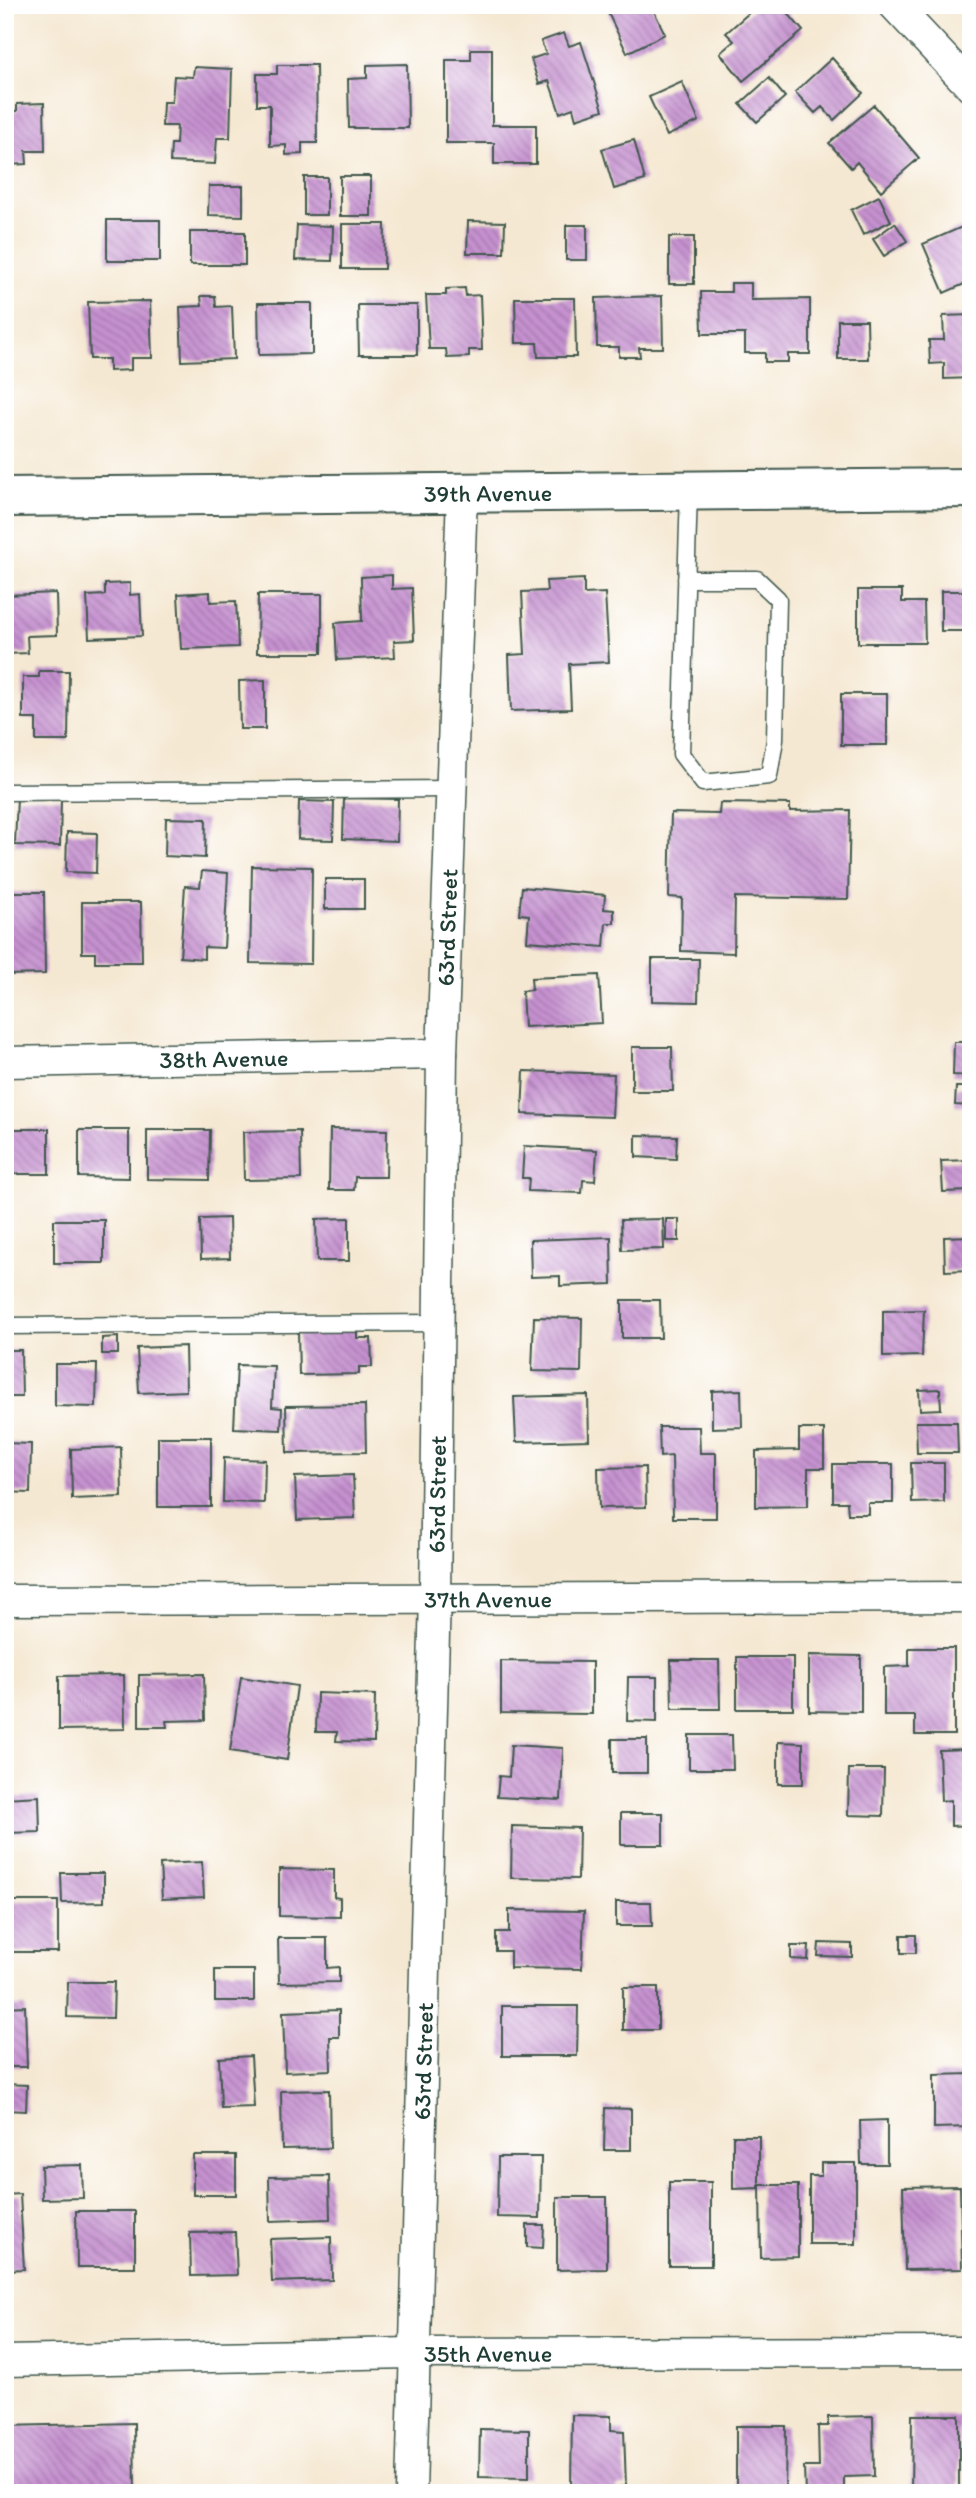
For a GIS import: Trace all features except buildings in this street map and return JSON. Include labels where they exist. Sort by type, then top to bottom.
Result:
[{"type":"main road","name":"39th Avenue","points":[[5,497],[971,488]]},
{"type":"street","points":[[894,5],[971,87]]},
{"type":"street","name":"63rd Street","points":[[411,2493],[412,2353],[435,1596],[442,1054],[462,494]]},
{"type":"street","name":"38th Avenue","points":[[5,1062],[442,1054]]},
{"type":"street","name":"37th Avenue","points":[[5,1600],[435,1596],[971,1597]]},
{"type":"street","name":"35th Avenue","points":[[5,2361],[412,2353],[971,2352]]},
{"type":"lane","points":[[686,579],[757,579],[778,599],[775,740],[769,776],[703,783],[681,754],[686,579],[689,491]]},
{"type":"lane","points":[[5,792],[452,789]]},
{"type":"lane","points":[[5,1326],[439,1323]]}]
